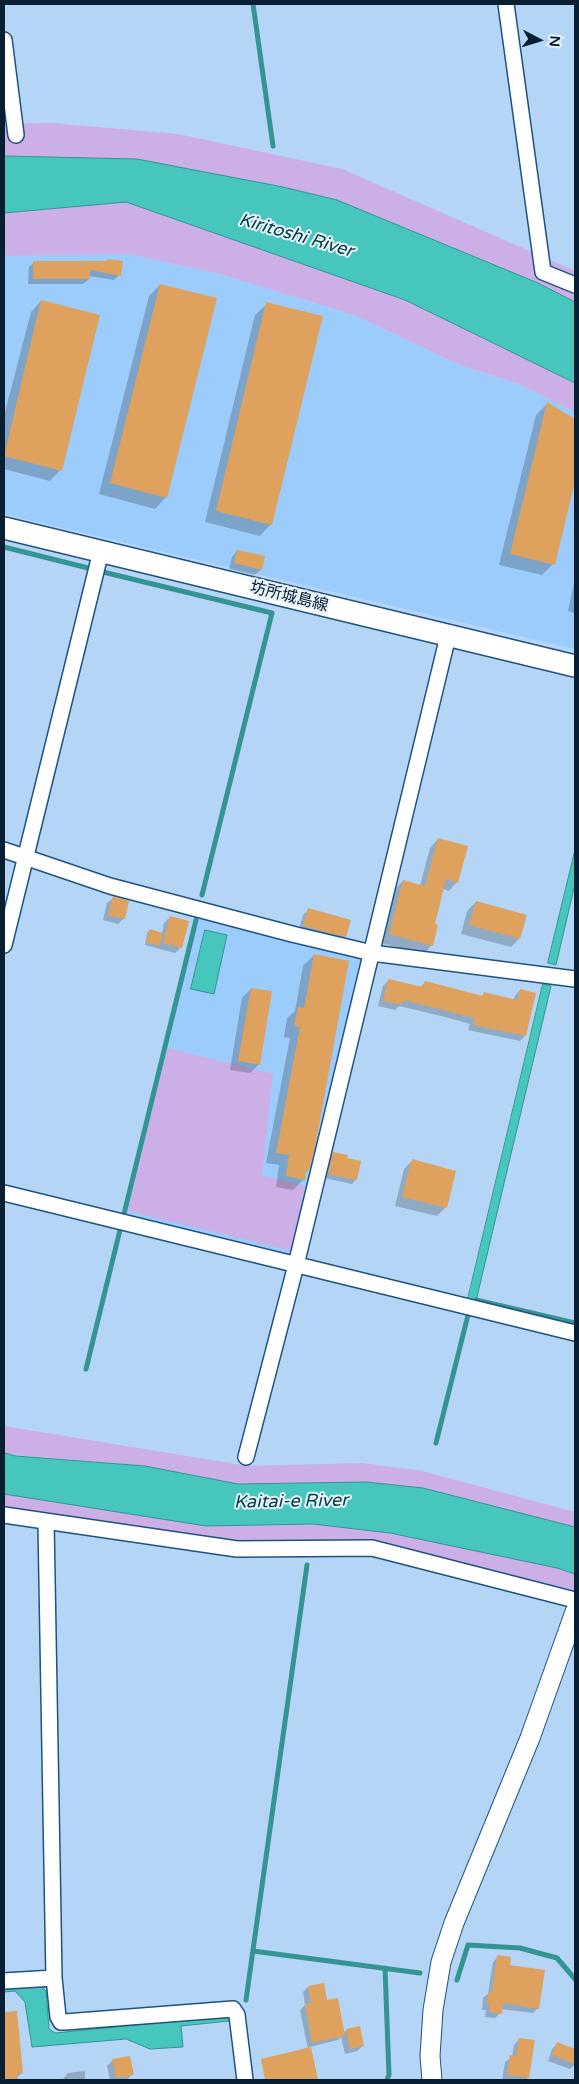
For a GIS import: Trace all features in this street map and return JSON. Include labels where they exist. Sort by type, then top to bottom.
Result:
[{"type":"main road","name":"坊所城島線","points":[[4,528],[575,666]]},
{"type":"street","points":[[506,4],[544,272],[575,285]]},
{"type":"street","points":[[4,40],[16,135]]},
{"type":"street","points":[[4,945],[101,551]]},
{"type":"street","points":[[246,1457],[296,1265],[448,636]]},
{"type":"street","points":[[4,850],[110,886],[372,953],[575,979]]},
{"type":"street","points":[[4,1193],[575,1333]]},
{"type":"street","points":[[4,1514],[46,1522],[237,1549],[372,1548],[575,1600]]},
{"type":"street","points":[[46,1522],[54,1978],[58,2017],[61,2022],[233,2008],[237,2015],[245,2080]]},
{"type":"street","points":[[432,2080],[430,2056],[433,2010],[441,1962],[454,1923],[530,1738],[575,1612]]},
{"type":"street","points":[[4,1981],[54,1978]]},
{"type":"shaded area","points":[[52,123],[178,134],[342,169],[575,271],[575,302],[538,283],[337,200],[283,187],[137,159],[4,156],[4,124]]},
{"type":"shaded area","points":[[126,202],[405,300],[575,383],[575,412],[519,384],[460,365],[354,315],[220,274],[128,254],[4,256],[4,213]]},
{"type":"shaded area","points":[[128,254],[220,274],[354,315],[460,365],[519,384],[575,412],[575,649],[4,514],[4,256]]},
{"type":"shaded area","points":[[195,916],[367,961],[295,1257],[122,1214]]},
{"type":"shaded area","points":[[167,1048],[273,1074],[262,1175],[307,1187],[291,1251],[128,1211]]},
{"type":"shaded area","points":[[4,1426],[248,1466],[362,1463],[422,1471],[575,1512],[575,1527],[423,1488],[366,1482],[238,1484],[145,1466],[4,1453]]},
{"type":"shaded area","points":[[4,1494],[206,1526],[313,1524],[390,1533],[557,1568],[575,1574],[575,1590],[371,1542],[226,1542],[4,1507]]},
{"type":"water","name":"Kiritoshi River","points":[[4,156],[137,159],[283,187],[337,200],[538,283],[575,302],[575,383],[405,300],[126,202],[4,213]]},
{"type":"water","points":[[575,850],[575,884],[556,965],[548,963]]},
{"type":"water","points":[[205,930],[227,935],[214,994],[191,989]]},
{"type":"water","points":[[543,984],[551,986],[476,1301],[468,1299]]},
{"type":"water","name":"Kaitai-e River","points":[[4,1453],[16,1456],[145,1466],[238,1484],[366,1482],[423,1488],[575,1527],[575,1574],[557,1568],[390,1533],[313,1524],[206,1526],[4,1494]]},
{"type":"water","points":[[39,1984],[46,1991],[49,2029],[55,2033],[225,2016],[229,2021],[181,2026],[183,2047],[150,2049],[126,2039],[32,2047],[25,2002],[15,1991],[4,1992],[4,1987]]},
{"type":"building","points":[[107,259],[123,261],[121,276],[90,270],[90,279],[33,279],[33,261],[107,261]]},
{"type":"building","points":[[160,284],[217,298],[167,498],[110,483]]},
{"type":"building","points":[[41,300],[100,315],[62,471],[4,456]]},
{"type":"building","points":[[266,302],[323,316],[272,525],[216,511]]},
{"type":"building","points":[[547,402],[575,419],[575,481],[555,565],[510,554]]},
{"type":"building","points":[[237,550],[265,556],[262,570],[234,563]]},
{"type":"building","points":[[438,838],[468,846],[458,883],[446,879],[435,924],[438,925],[433,946],[389,934],[403,880],[425,886]]},
{"type":"building","points":[[113,896],[129,901],[125,919],[108,915]]},
{"type":"building","points":[[476,901],[527,915],[520,939],[469,925]]},
{"type":"building","points":[[308,908],[351,920],[346,937],[303,926]]},
{"type":"building","points":[[170,916],[189,921],[182,948],[163,943]]},
{"type":"building","points":[[150,929],[163,933],[160,946],[146,942]]},
{"type":"building","points":[[314,954],[349,961],[315,1148],[309,1170],[306,1170],[305,1180],[286,1176],[289,1155],[276,1153],[300,1027],[294,1026],[298,1006],[304,1008]]},
{"type":"building","points":[[388,979],[423,987],[425,981],[483,996],[484,992],[517,1000],[520,989],[536,993],[526,1036],[473,1025],[475,1018],[403,1000],[402,1005],[383,1001]]},
{"type":"building","points":[[251,988],[272,991],[260,1065],[238,1061]]},
{"type":"building","points":[[333,1152],[348,1155],[347,1158],[361,1161],[357,1180],[328,1174]]},
{"type":"building","points":[[412,1159],[456,1171],[447,1208],[402,1197]]},
{"type":"building","points":[[497,1955],[511,1957],[510,1965],[545,1970],[539,2009],[503,2003],[502,2014],[490,2012],[490,2005],[487,2005],[488,1992],[492,1992]]},
{"type":"building","points":[[324,1983],[327,2000],[338,1998],[345,2036],[312,2043],[305,2004],[311,2003],[308,1986]]},
{"type":"building","points":[[17,2011],[23,2073],[17,2074],[18,2080],[4,2080],[4,2012]]},
{"type":"building","points":[[360,2026],[364,2046],[350,2049],[346,2029]]},
{"type":"building","points":[[519,2038],[535,2040],[529,2078],[507,2075],[510,2055],[516,2056]]},
{"type":"building","points":[[557,2042],[575,2049],[575,2064],[552,2055]]},
{"type":"building","points":[[311,2047],[318,2080],[265,2080],[261,2059]]},
{"type":"building","points":[[130,2056],[134,2075],[116,2078],[112,2059]]},
{"type":"waterway","points":[[253,4],[273,146]]},
{"type":"waterway","points":[[4,547],[88,568]]},
{"type":"waterway","points":[[103,572],[272,613],[202,895]]},
{"type":"waterway","points":[[124,1214],[196,920]]},
{"type":"waterway","points":[[86,1369],[120,1230]]},
{"type":"waterway","points":[[476,1300],[575,1323]]},
{"type":"waterway","points":[[436,1443],[468,1315]]},
{"type":"waterway","points":[[246,2000],[307,1565]]},
{"type":"waterway","points":[[457,1980],[468,1945],[520,1948],[557,1958],[575,1979]]},
{"type":"waterway","points":[[253,1951],[420,1973]]},
{"type":"waterway","points":[[385,1968],[389,2075],[387,2080]]}]
